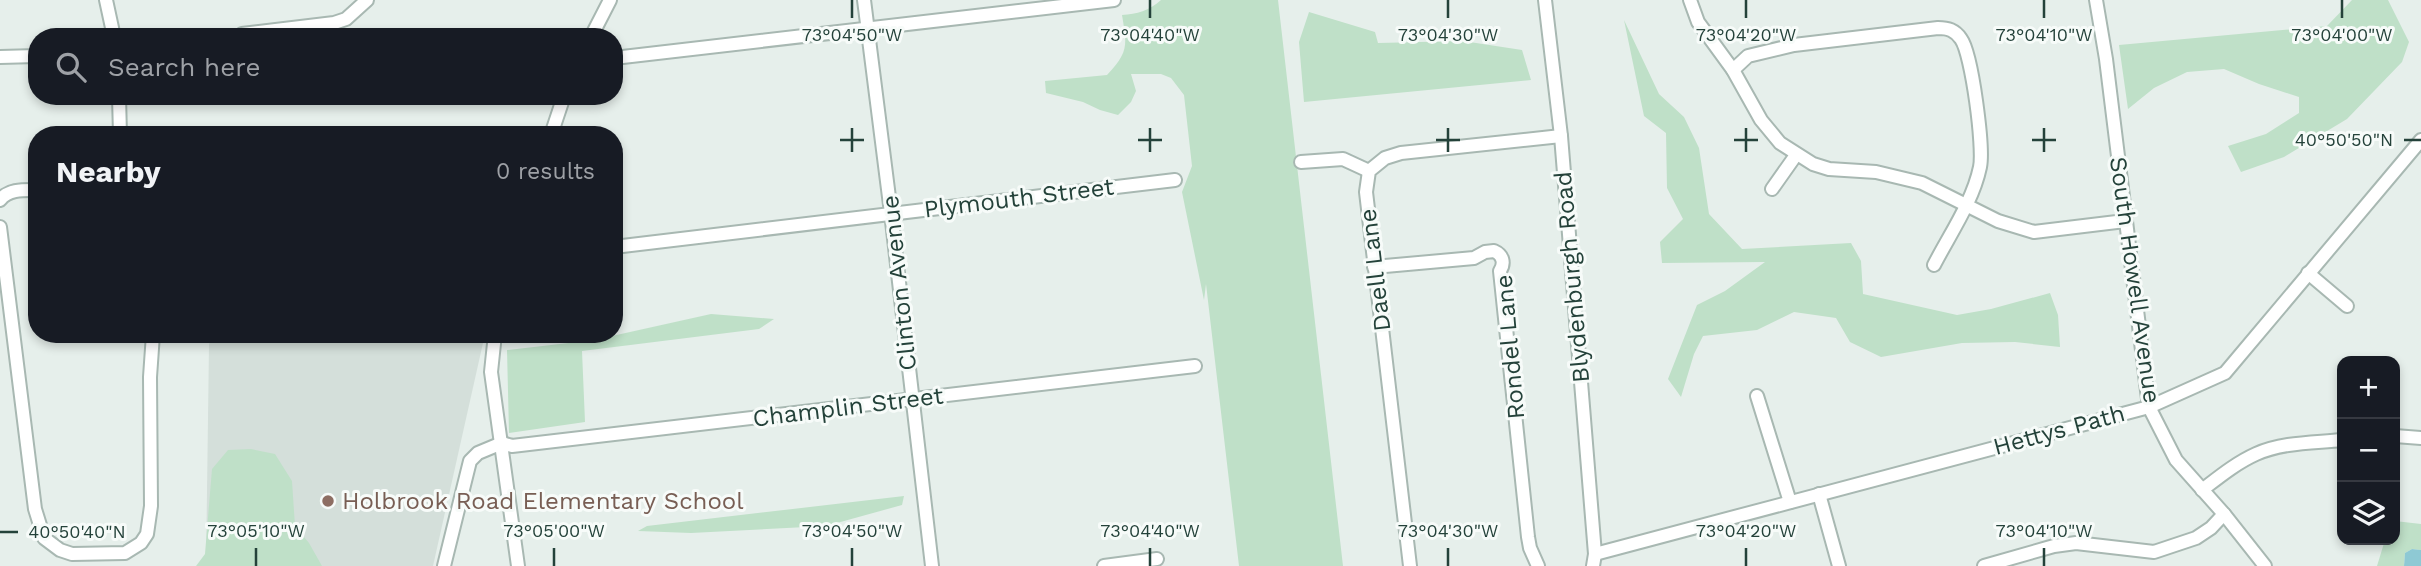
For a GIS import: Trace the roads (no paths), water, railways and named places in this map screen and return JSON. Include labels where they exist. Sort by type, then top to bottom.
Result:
[{"type":"street","points":[[106,0],[112,28]]},
{"type":"street","points":[[292,28],[346,19],[367,0]]},
{"type":"street","points":[[596,28],[610,0]]},
{"type":"street","name":"Clinton Avenue","points":[[864,0],[932,566]]},
{"type":"street","points":[[623,57],[1114,0]]},
{"type":"street","name":"Blydenburgh Road","points":[[1545,0],[1561,136],[1594,560]]},
{"type":"street","points":[[1690,0],[1698,22],[1733,70],[1761,120],[1780,143],[1796,155],[1829,169],[1876,172],[1922,183],[1998,221],[2034,232],[2125,221]]},
{"type":"street","name":"South Howell Avenue","points":[[2096,0],[2106,59],[2148,407],[2176,460],[2265,566]]},
{"type":"street","points":[[1733,70],[1748,55],[1794,45],[1938,27],[1950,29],[1959,36],[1966,47],[1970,64],[1981,165],[1966,204],[1934,265]]},
{"type":"street","points":[[0,57],[28,56]]},
{"type":"street","points":[[118,105],[120,126]]},
{"type":"street","points":[[554,126],[561,105]]},
{"type":"street","name":"Daell Lane","points":[[1409,566],[1366,192],[1369,171],[1392,155],[1561,136]]},
{"type":"street","name":"Hettys Path","points":[[1594,560],[1790,502],[2148,407],[2225,373],[2421,140]]},
{"type":"street","points":[[1772,189],[1796,155]]},
{"type":"street","points":[[1301,162],[1343,159],[1369,171]]},
{"type":"street","name":"Plymouth Street","points":[[623,246],[1175,180]]},
{"type":"street","points":[[0,200],[10,192],[28,191]]},
{"type":"street","points":[[0,227],[35,509],[44,538],[60,550],[72,554],[125,553],[141,543],[147,534],[151,506],[152,343]]},
{"type":"street","name":"Rondel Lane","points":[[1374,267],[1474,258],[1494,251],[1501,257],[1503,264],[1500,271],[1528,537],[1538,566]]},
{"type":"street","points":[[2308,273],[2347,306]]},
{"type":"street","points":[[494,343],[491,372],[518,566]]},
{"type":"street","name":"Champlin Street","points":[[502,443],[512,446],[1195,366]]},
{"type":"street","points":[[1757,396],[1790,502]]},
{"type":"street","points":[[2400,436],[2421,438]]},
{"type":"street","points":[[2202,490],[2235,465],[2258,453],[2280,446],[2337,440]]},
{"type":"street","points":[[444,566],[470,461],[478,453],[502,443]]},
{"type":"street","points":[[1819,494],[1839,566]]},
{"type":"street","points":[[1984,566],[2054,546],[2076,543],[2154,552],[2196,538],[2211,528],[2224,514]]},
{"type":"street","points":[[2154,552],[2158,566]]},
{"type":"street","points":[[1104,566],[1157,559]]},
{"type":"water","points":[[2412,549],[2421,550],[2421,566],[2404,566],[2405,553]]},
{"type":"place","name":"Holbrook Road Elementary School","points":[[328,501]]}]
